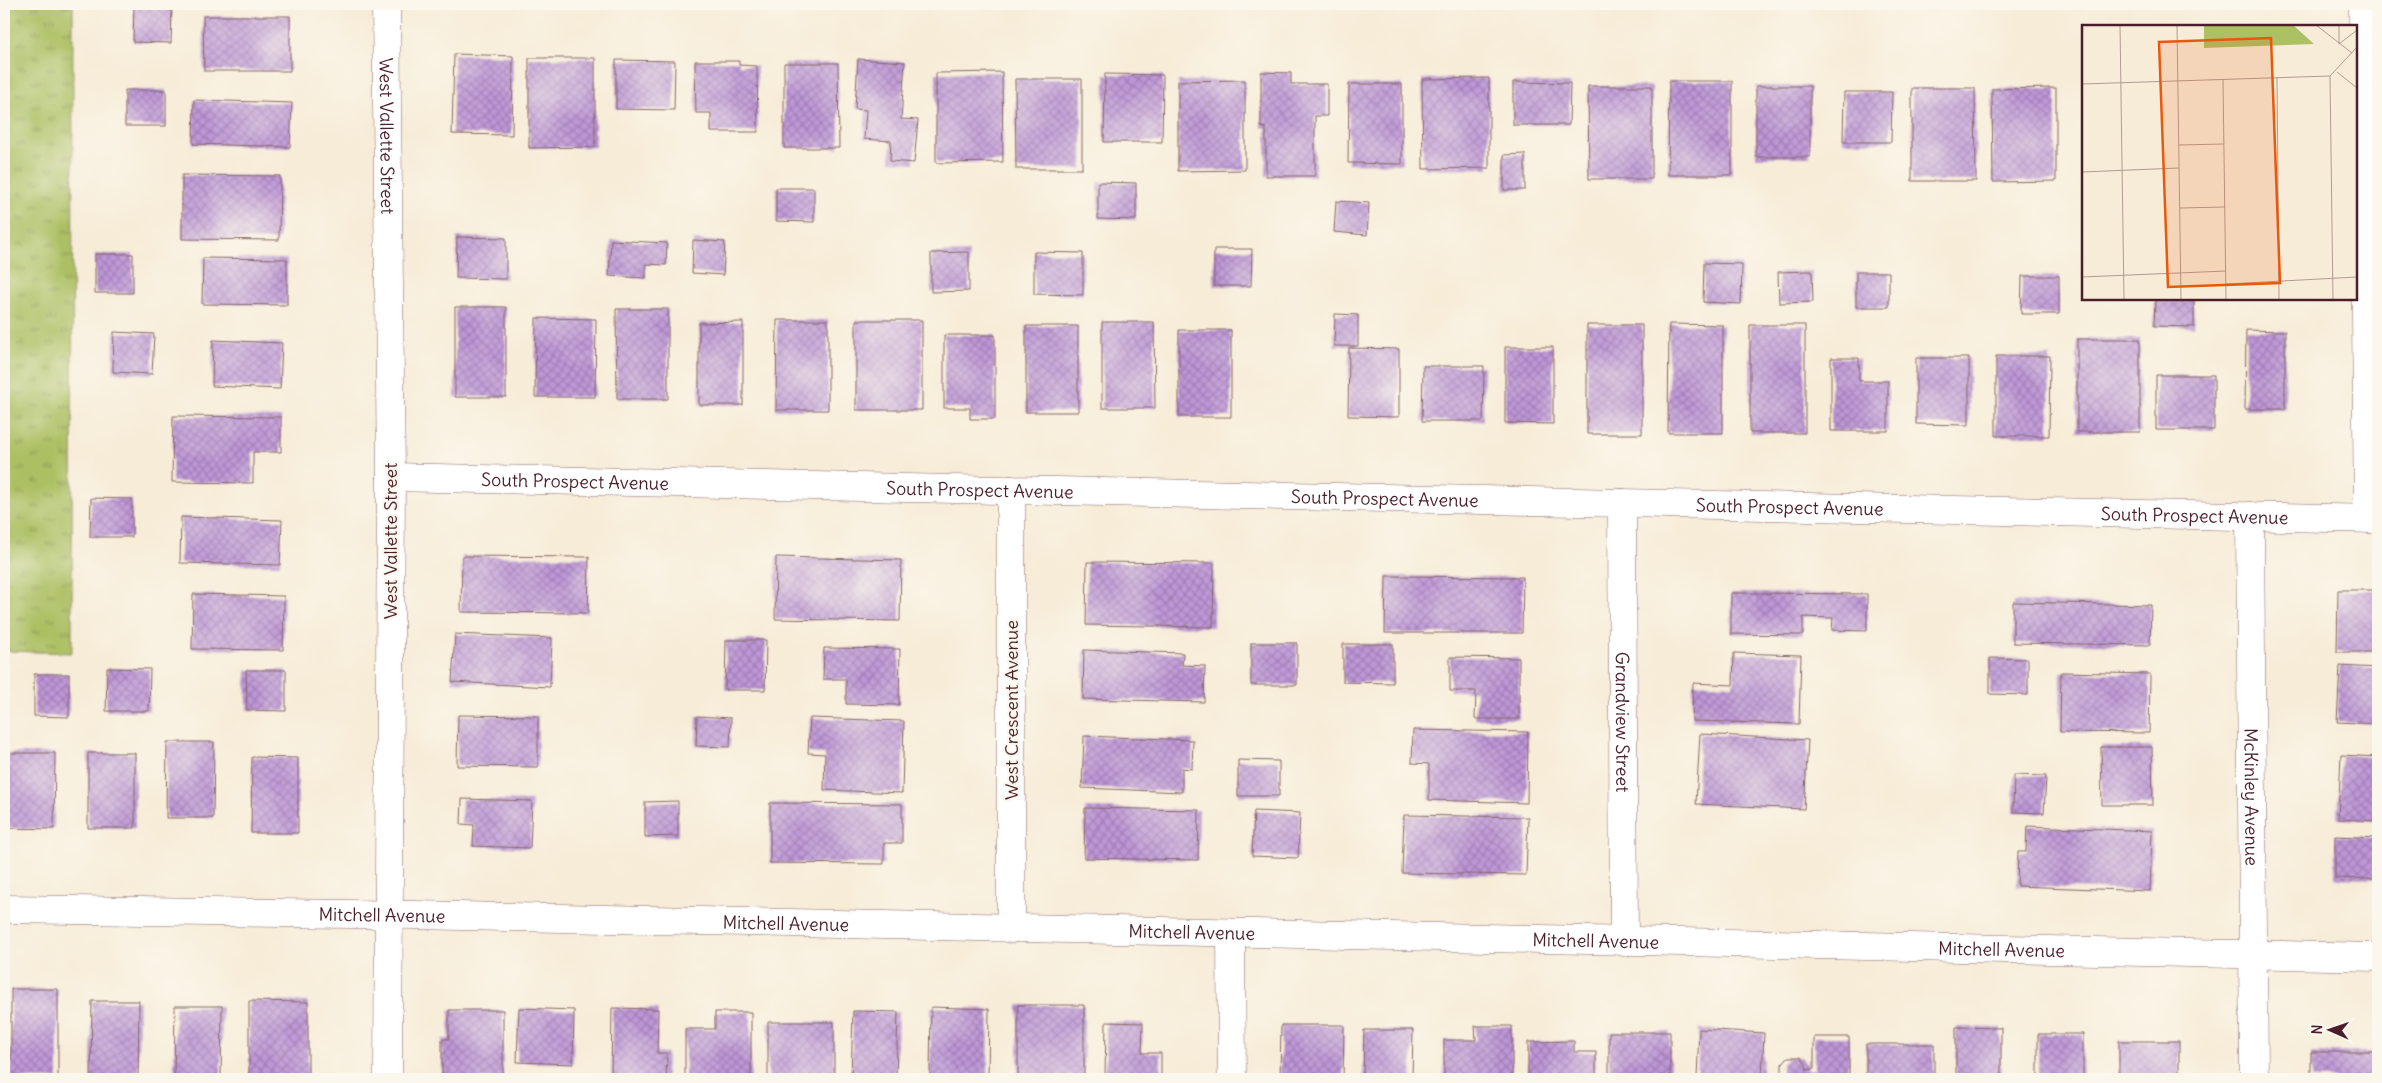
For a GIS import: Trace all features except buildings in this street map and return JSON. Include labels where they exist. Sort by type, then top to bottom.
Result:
[{"type":"street","name":"West Vallette Street","points":[[386,4],[391,477],[388,1079]]},
{"type":"street","points":[[2348,4],[2378,4]]},
{"type":"street","points":[[2363,4],[2373,519]]},
{"type":"street","name":"South Prospect Avenue","points":[[391,477],[2373,519]]},
{"type":"street","name":"West Crescent Avenue","points":[[1010,929],[1011,490]]},
{"type":"street","name":"Grandview Street","points":[[1622,503],[1624,942]]},
{"type":"street","name":"McKinley Avenue","points":[[2250,516],[2254,1079]]},
{"type":"street","name":"Mitchell Avenue","points":[[4,909],[389,915],[2378,957]]},
{"type":"street","points":[[1231,934],[1232,1079]]},
{"type":"green space","points":[[4,4],[73,4],[72,653],[4,651]]}]
